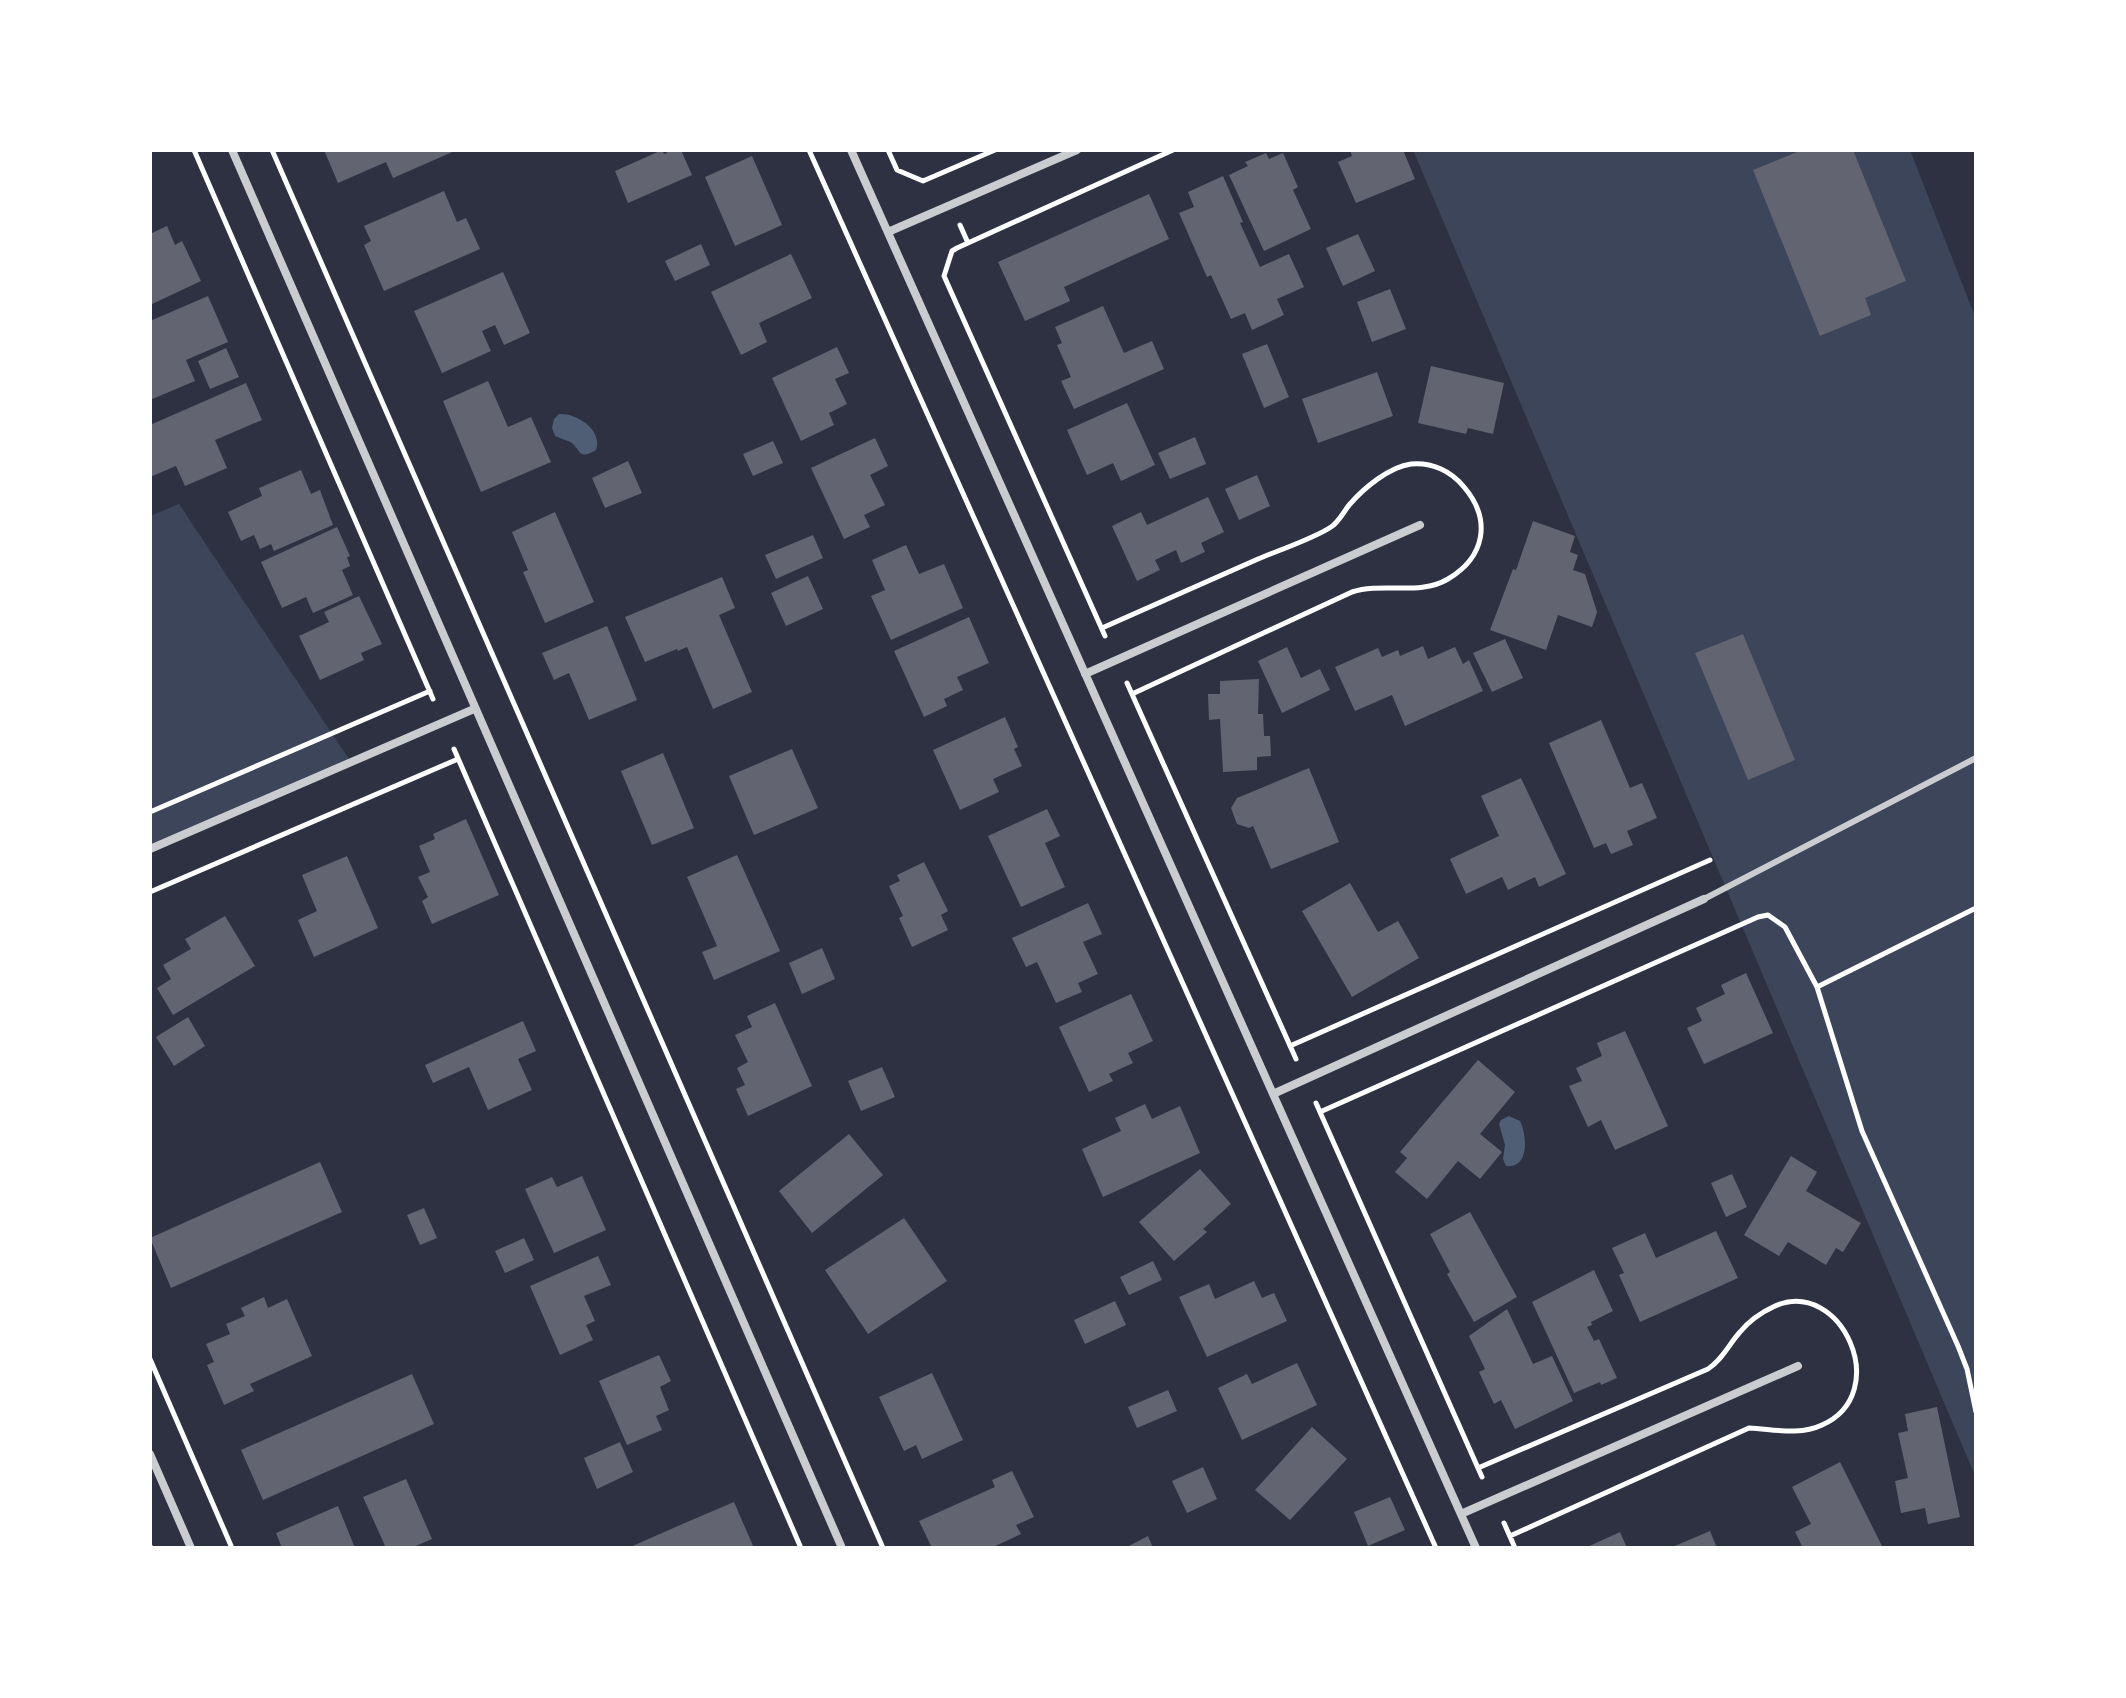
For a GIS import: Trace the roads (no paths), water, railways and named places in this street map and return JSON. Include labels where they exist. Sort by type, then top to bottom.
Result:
[{"type":"street","points":[[232,150],[842,1548]]},
{"type":"street","points":[[851,150],[1476,1548]]},
{"type":"street","points":[[888,232],[1077,150]]},
{"type":"street","points":[[1085,674],[1420,525]]},
{"type":"street","points":[[150,849],[474,709]]},
{"type":"street","points":[[1273,1094],[1704,899]]},
{"type":"street","points":[[1461,1514],[1798,1366]]},
{"type":"street","points":[[150,1454],[191,1548]]},
{"type":"lane","points":[[1704,899],[1976,758]]}]
